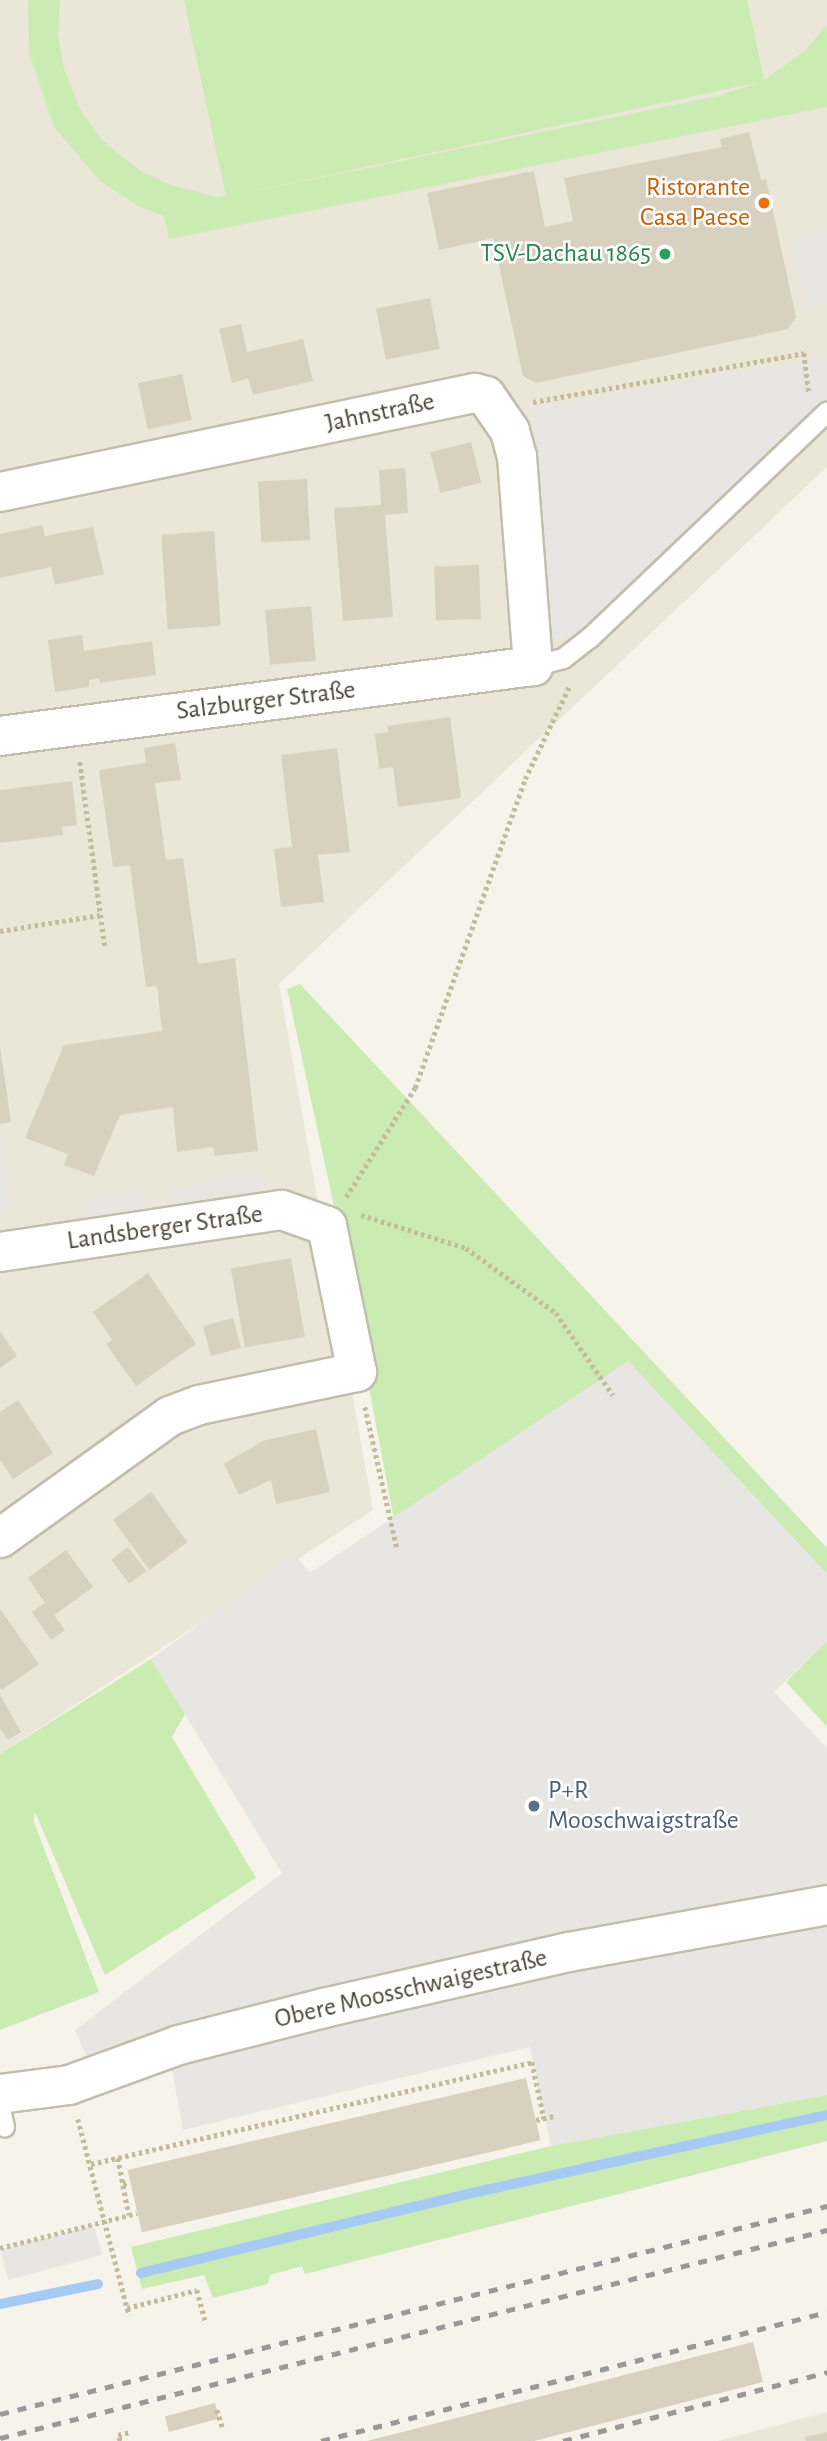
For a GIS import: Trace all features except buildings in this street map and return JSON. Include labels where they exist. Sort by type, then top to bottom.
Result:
[{"type":"street","name":"Jahnstraße","points":[[0,492],[475,393],[486,396],[498,409]]},
{"type":"street","points":[[498,409],[517,457],[533,666]]},
{"type":"street","name":"Salzburger Straße","points":[[0,736],[533,666]]},
{"type":"street","name":"Landsberger Straße","points":[[0,1252],[282,1210],[327,1227]]},
{"type":"street","points":[[0,1538],[170,1416],[199,1405],[357,1371],[327,1227]]},
{"type":"street","name":"Obere Moosschwaigestraße","points":[[1,2110],[179,2045],[324,2008],[569,1952],[827,1905]]},
{"type":"lane","points":[[533,666],[563,658],[576,648],[827,411]]},
{"type":"path","points":[[498,409],[596,394],[696,372],[804,353],[813,425]]},
{"type":"path","points":[[696,372],[697,379]]},
{"type":"path","points":[[327,1227],[415,1088],[524,779],[575,676],[576,648]]},
{"type":"path","points":[[75,726],[105,948]]},
{"type":"path","points":[[0,931],[100,915]]},
{"type":"path","points":[[327,1227],[359,1214],[466,1248],[556,1313],[613,1395]]},
{"type":"path","points":[[357,1371],[397,1548]]},
{"type":"path","points":[[91,2164],[531,2062],[544,2119]]},
{"type":"path","points":[[69,2085],[107,2221],[129,2315]]},
{"type":"path","points":[[530,2093],[538,2092]]},
{"type":"path","points":[[536,2120],[554,2116]]},
{"type":"path","points":[[118,2158],[129,2215]]},
{"type":"path","points":[[123,2184],[130,2182]]},
{"type":"path","points":[[0,2248],[137,2213]]},
{"type":"path","points":[[127,2308],[197,2290],[205,2320]]},
{"type":"path","points":[[217,2410],[223,2428]]},
{"type":"path","points":[[120,2441],[118,2435],[130,2432]]},
{"type":"shaded area","points":[[0,0],[827,0],[827,467],[279,984],[373,1510],[0,1754]]},
{"type":"shaded area","points":[[827,229],[827,304],[806,309],[792,238]]},
{"type":"shaded area","points":[[827,357],[827,411],[590,637],[552,640],[528,408]]},
{"type":"shaded area","points":[[0,1124],[12,1210],[0,1211]]},
{"type":"shaded area","points":[[259,1172],[263,1193],[174,1210],[170,1189]]},
{"type":"shaded area","points":[[140,1191],[143,1212],[88,1219],[86,1199]]},
{"type":"shaded area","name":"P+R Mooschwaigstraße","points":[[628,1361],[827,1574],[827,1641],[774,1692],[827,1748],[827,2095],[551,2146],[530,2047],[183,2130],[168,2048],[94,2074],[75,2030],[282,1873],[151,1659],[294,1555],[310,1573]]},
{"type":"shaded area","points":[[94,2225],[102,2255],[8,2280],[0,2250]]},
{"type":"shaded area","points":[[827,2412],[827,2441],[718,2441]]},
{"type":"green space","points":[[28,0],[60,0],[58,35],[64,69],[81,111],[103,141],[142,172],[171,185],[216,197],[226,196],[184,0],[747,0],[764,80],[806,50],[827,25],[827,107],[169,239],[164,216],[140,207],[100,181],[54,127],[29,52]],"holes":[[[761,82],[718,96],[231,196]]]},
{"type":"green space","points":[[300,984],[827,1548],[827,1574],[628,1362],[394,1520],[339,1229],[287,989]]},
{"type":"green space","points":[[827,1641],[827,1727],[786,1682]]},
{"type":"green space","points":[[151,1659],[185,1714],[172,1737],[256,1878],[105,1975],[35,1812],[34,1822],[99,1992],[0,2030],[0,1754]]},
{"type":"green space","points":[[827,2095],[827,2141],[305,2274],[302,2266],[270,2275],[268,2284],[213,2298],[204,2275],[142,2289],[131,2247],[551,2146]]},
{"type":"waterway","points":[[141,2273],[472,2193],[827,2115]]},
{"type":"waterway","points":[[0,2304],[98,2284]]},
{"type":"railway","points":[[0,2414],[827,2206]]},
{"type":"railway","points":[[0,2438],[827,2230]]},
{"type":"railway","points":[[321,2441],[827,2312]]},
{"type":"railway","points":[[563,2441],[827,2372]]},
{"type":"place","name":"Ristorante Casa Paese","points":[[764,203]]},
{"type":"place","name":"TSV-Dachau 1865","points":[[665,254]]},
{"type":"place","name":"P+R Mooschwaigstraße","points":[[534,1806]]}]
